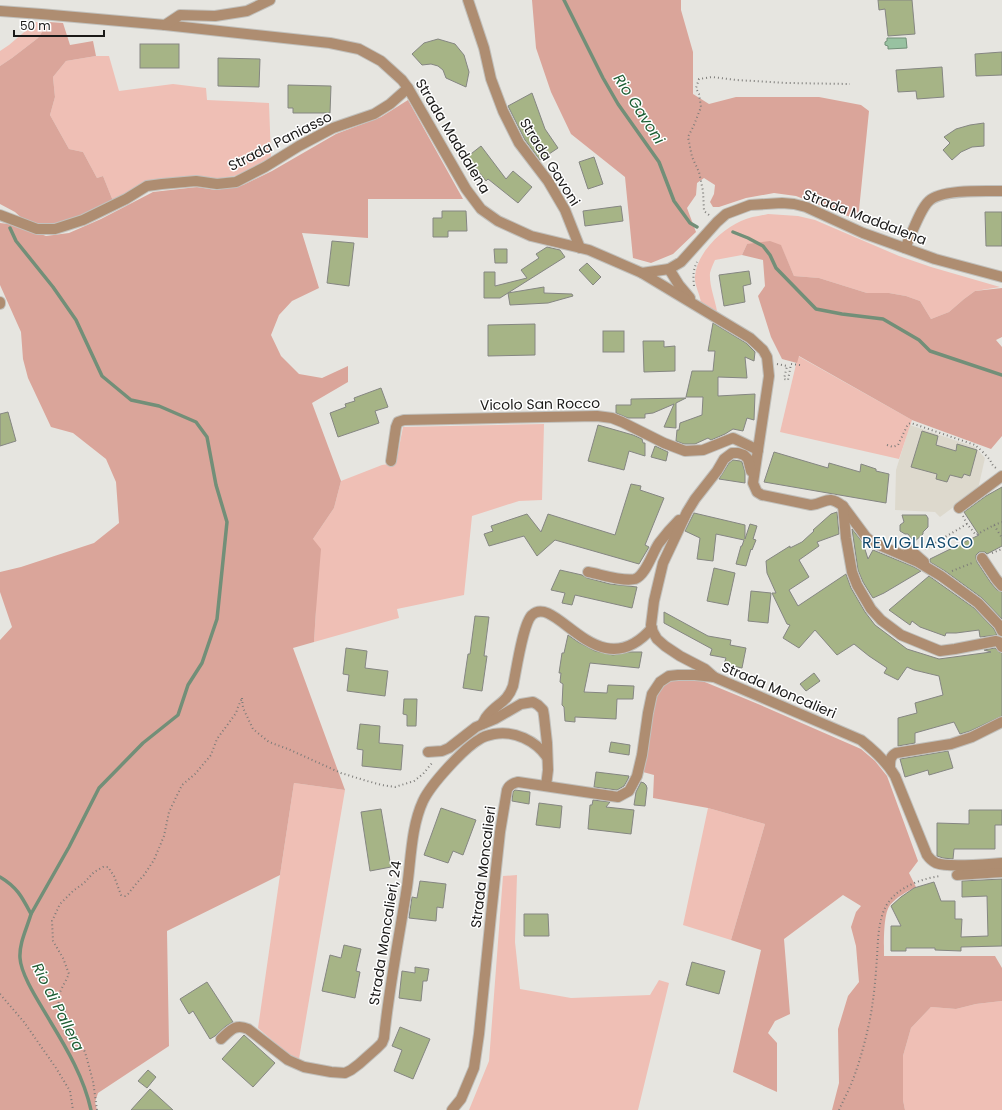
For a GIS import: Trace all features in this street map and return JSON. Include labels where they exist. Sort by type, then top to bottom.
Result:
[{"type":"street","points":[[165,25],[180,15],[215,16],[247,11],[270,0]]},
{"type":"street","name":"Strada Gavoni","points":[[468,0],[484,48],[491,79],[503,111],[519,143],[548,181],[566,210],[580,248]]},
{"type":"street","name":"Strada Maddalena","points":[[0,11],[165,25],[330,43],[359,49],[381,61],[402,80],[408,88],[466,189],[481,209],[498,221],[531,236],[589,250],[642,273],[758,344],[767,356],[769,376],[754,477]]},
{"type":"street","name":"Strada Paniasso","points":[[0,215],[37,229],[55,229],[83,220],[126,199],[147,186],[196,181],[217,184],[236,182],[265,168],[299,146],[333,128],[374,114],[390,104],[408,88]]},
{"type":"street","points":[[905,248],[929,200],[937,196],[951,193],[1002,191]]},
{"type":"street","name":"Strada Maddalena","points":[[642,273],[669,269],[681,262],[726,214],[750,205],[782,203],[806,207],[863,233],[935,259],[1002,277]]},
{"type":"street","name":"Strada Maddalena","points":[[669,269],[679,285],[698,306]]},
{"type":"street","name":"Vicolo San Rocco","points":[[391,461],[396,427],[398,422],[404,420],[597,416],[612,418],[685,451],[702,450],[733,438],[758,450]]},
{"type":"street","points":[[714,677],[705,669],[680,656],[656,639],[652,628],[654,601],[663,563],[687,512],[724,459],[728,455],[738,453],[744,455],[748,459],[754,477],[754,488],[757,492],[762,495],[811,505],[834,500],[840,504],[866,537],[872,542],[912,560],[934,572],[978,603],[1002,630]]},
{"type":"street","points":[[959,508],[999,472]]},
{"type":"street","points":[[840,504],[852,572],[857,585],[871,609],[881,620],[901,635],[940,651],[996,641],[999,642],[1002,647]]},
{"type":"street","points":[[588,572],[609,577],[635,579],[644,572],[658,544],[687,512]]},
{"type":"street","points":[[907,547],[934,572]]},
{"type":"street","points":[[982,558],[1002,586]]},
{"type":"street","points":[[482,724],[510,693],[513,686],[526,625],[535,613],[547,613],[590,643],[607,648],[628,647],[642,638],[652,628]]},
{"type":"street","name":"Strada Moncalieri","points":[[452,1110],[461,1099],[474,1068],[479,1034],[499,840],[507,790],[509,786],[518,782],[618,797],[625,794],[629,791],[637,776],[652,694],[660,682],[669,676],[695,675],[714,677],[861,740],[879,754],[895,776],[927,855],[930,859],[935,863],[942,865],[1002,863]]},
{"type":"street","points":[[428,752],[442,751],[449,748],[476,727],[505,714],[521,704],[533,702],[543,710],[544,716],[548,770],[546,786]]},
{"type":"street","points":[[890,768],[891,758],[896,753],[958,742],[972,737],[1002,722]]},
{"type":"street","name":"Strada Moncalieri, 24","points":[[221,1039],[238,1026],[248,1029],[288,1060],[304,1066],[320,1071],[345,1073],[359,1064],[382,1043],[384,1038],[415,828],[424,800],[436,782],[456,758],[474,743],[488,735],[504,733],[514,735],[533,743],[542,750],[547,757]]},
{"type":"street","points":[[957,875],[1002,872]]},
{"type":"path","points":[[717,222],[704,210],[703,191],[699,172],[692,157],[688,137],[701,107],[699,94],[696,88],[699,79],[712,77],[787,83],[850,84]]},
{"type":"path","points":[[698,259],[693,277],[694,286],[699,296],[698,306]]},
{"type":"path","points":[[768,362],[787,366],[784,379],[788,380],[792,364],[800,366]]},
{"type":"path","points":[[887,445],[893,447],[898,445],[908,424],[911,424],[975,445],[999,472]]},
{"type":"path","points":[[916,554],[967,524],[976,535],[1002,522]]},
{"type":"path","points":[[994,525],[1002,538]]},
{"type":"path","points":[[97,1110],[93,1081],[85,1052],[65,1012],[59,1007],[58,996],[69,974],[63,958],[53,941],[52,921],[60,904],[94,872],[103,867],[108,867],[114,876],[121,895],[124,896],[128,894],[154,860],[164,836],[168,812],[182,785],[195,774],[211,755],[217,739],[236,713],[242,698],[243,708],[254,729],[269,742],[341,773],[382,785],[395,787],[414,781],[423,774],[442,751]]},
{"type":"path","points":[[839,1110],[852,1082],[864,1043],[873,1002],[880,922],[885,907],[892,897],[905,888],[920,881],[930,877],[957,875]]},
{"type":"path","points":[[0,994],[24,1022],[56,1068],[70,1092],[73,1110]]},
{"type":"shaded area","points":[[532,0],[681,0],[681,10],[693,52],[693,94],[709,104],[736,97],[819,97],[861,105],[869,111],[858,220],[796,196],[774,193],[746,198],[719,207],[713,207],[710,202],[714,194],[715,185],[704,178],[697,183],[696,195],[687,208],[696,232],[673,254],[651,263],[633,258],[625,177],[571,134],[551,92],[536,48]]},
{"type":"shaded area","points":[[36,22],[49,22],[38,38],[0,66],[0,51]]},
{"type":"shaded area","points":[[49,22],[63,23],[70,45],[93,41],[96,56],[66,61],[53,77],[55,97],[50,115],[69,149],[83,152],[97,178],[103,176],[113,201],[81,219],[54,226],[37,226],[25,221],[15,212],[0,204],[0,66],[38,38]]},
{"type":"shaded area","points":[[887,38],[906,38],[907,48],[888,49],[888,46],[885,45]]},
{"type":"shaded area","points":[[96,56],[109,56],[119,91],[173,84],[206,88],[207,100],[269,103],[271,158],[240,175],[215,179],[196,176],[113,201],[103,176],[97,178],[83,152],[69,149],[50,115],[55,97],[53,77],[66,61]]},
{"type":"shaded area","points":[[408,100],[463,199],[368,199],[368,238],[302,233],[319,288],[292,301],[279,315],[271,335],[281,356],[299,374],[322,378],[348,366],[348,382],[312,403],[341,481],[334,508],[313,539],[321,549],[314,642],[293,648],[345,790],[294,783],[280,875],[167,931],[169,1046],[98,1093],[95,1102],[97,1110],[0,1110],[0,640],[12,627],[0,592],[0,572],[21,567],[94,543],[119,523],[116,482],[106,459],[73,433],[51,427],[28,378],[23,359],[21,332],[0,285],[0,223],[16,225],[46,236],[69,233],[101,219],[153,192],[197,187],[216,190],[243,185],[272,171],[336,134],[381,117]]},
{"type":"shaded area","points":[[768,214],[798,216],[815,220],[899,256],[1000,287],[975,291],[949,312],[931,319],[920,301],[906,296],[889,293],[867,293],[819,278],[794,276],[781,246],[747,244],[742,255],[715,260],[710,273],[710,278],[717,311],[701,303],[695,283],[695,276],[700,259],[711,243],[733,225],[748,218]]},
{"type":"shaded area","points":[[770,241],[781,245],[794,276],[819,278],[867,293],[889,293],[906,296],[920,301],[931,319],[949,312],[975,291],[1002,288],[1002,337],[996,340],[1002,347],[1002,436],[991,449],[912,420],[799,356],[797,363],[782,359],[771,337],[758,296],[765,286],[763,260],[742,255],[747,244]]},
{"type":"shaded area","points":[[798,356],[912,420],[899,459],[780,432]]},
{"type":"shaded area","points":[[544,424],[542,500],[519,501],[472,516],[464,595],[397,609],[399,618],[314,642],[316,610],[313,539],[334,508],[341,481],[382,465],[396,463],[403,427]]},
{"type":"shaded area","points":[[910,425],[975,447],[985,458],[978,489],[940,517],[935,512],[895,510],[896,470]]},
{"type":"shaded area","points":[[672,680],[700,680],[861,749],[875,761],[887,776],[918,861],[909,873],[916,887],[896,900],[888,909],[884,929],[884,956],[995,956],[1002,968],[1002,1001],[976,1004],[956,1009],[931,1007],[911,1028],[903,1056],[903,1100],[905,1110],[832,1110],[839,1083],[838,1029],[848,996],[859,982],[856,946],[851,927],[856,912],[861,906],[843,895],[784,939],[790,1014],[775,1021],[768,1033],[777,1043],[777,1092],[733,1072],[761,950],[731,940],[765,824],[708,808],[653,798],[654,775],[643,772],[655,696],[665,683]]},
{"type":"shaded area","points":[[294,783],[345,790],[299,1059],[288,1054],[258,1028]]},
{"type":"shaded area","points":[[708,808],[765,824],[731,940],[683,925]]},
{"type":"shaded area","points":[[517,875],[515,942],[520,989],[571,998],[650,995],[659,980],[669,983],[638,1110],[469,1110],[489,1061],[503,876]]},
{"type":"shaded area","points":[[1002,1001],[1002,1110],[905,1110],[903,1100],[903,1056],[911,1028],[931,1007],[956,1009],[976,1004]]},
{"type":"building","points":[[878,0],[912,0],[915,34],[888,36],[885,9],[879,10]]},
{"type":"building","points":[[438,39],[455,44],[464,55],[469,72],[466,87],[446,78],[443,70],[438,66],[431,64],[422,65],[412,54],[424,43]]},
{"type":"building","points":[[140,44],[179,44],[179,68],[140,68]]},
{"type":"building","points":[[1002,52],[1002,75],[976,76],[975,54]]},
{"type":"building","points":[[218,58],[260,59],[259,87],[218,86]]},
{"type":"building","points":[[942,67],[944,97],[917,99],[916,91],[898,92],[896,70]]},
{"type":"building","points":[[288,85],[331,86],[330,113],[293,113],[293,108],[288,108]]},
{"type":"building","points":[[532,93],[545,129],[558,148],[540,160],[525,140],[508,106]]},
{"type":"building","points":[[984,123],[984,146],[972,147],[961,152],[952,160],[943,150],[950,143],[944,137],[956,129]]},
{"type":"building","points":[[481,146],[506,179],[513,171],[532,187],[518,203],[488,179],[486,181],[467,157]]},
{"type":"building","points":[[594,157],[603,184],[588,189],[579,162]]},
{"type":"building","points":[[621,206],[623,221],[585,226],[583,211]]},
{"type":"building","points":[[442,211],[466,211],[467,231],[448,231],[448,237],[433,237],[433,218],[442,218]]},
{"type":"building","points":[[985,212],[1002,212],[1002,246],[986,246]]},
{"type":"building","points":[[332,241],[354,243],[349,286],[327,283]]},
{"type":"building","points":[[547,247],[560,250],[565,257],[500,298],[484,298],[484,272],[495,272],[495,286],[527,278],[521,270],[539,258],[536,254]]},
{"type":"building","points":[[494,249],[507,249],[507,263],[495,263]]},
{"type":"building","points":[[587,263],[601,277],[593,285],[579,270]]},
{"type":"building","points":[[749,271],[751,284],[743,286],[745,302],[724,306],[719,275]]},
{"type":"building","points":[[544,287],[544,293],[572,294],[573,296],[548,303],[510,305],[508,293]]},
{"type":"building","points":[[713,323],[746,343],[755,352],[754,361],[745,357],[747,378],[718,377],[718,396],[755,394],[754,420],[747,418],[743,431],[733,429],[711,440],[708,438],[695,444],[684,444],[676,441],[677,430],[679,430],[680,423],[702,415],[703,397],[686,397],[692,371],[713,371],[715,351],[708,351]]},
{"type":"building","points":[[535,324],[535,355],[488,356],[488,325]]},
{"type":"building","points":[[603,331],[624,331],[624,352],[603,352]]},
{"type":"building","points":[[643,341],[664,341],[664,347],[675,346],[675,371],[644,372]]},
{"type":"building","points":[[381,388],[388,407],[375,411],[379,423],[338,437],[330,413],[346,407],[345,404],[355,401],[354,398]]},
{"type":"building","points":[[686,398],[676,403],[676,428],[664,427],[674,404],[653,413],[645,414],[645,418],[628,418],[616,413],[616,405],[631,405],[631,399]]},
{"type":"building","points":[[8,412],[16,441],[0,446],[0,414]]},
{"type":"building","points":[[598,425],[642,439],[643,443],[645,443],[645,456],[629,451],[624,470],[588,461]]},
{"type":"building","points":[[922,431],[938,436],[936,445],[956,451],[957,444],[977,450],[970,476],[964,474],[962,478],[950,475],[947,482],[936,479],[937,474],[911,467]]},
{"type":"building","points":[[655,446],[668,452],[666,461],[651,457]]},
{"type":"building","points":[[774,452],[828,468],[829,463],[860,472],[861,464],[876,469],[876,471],[889,474],[886,503],[764,482]]},
{"type":"building","points":[[733,460],[742,462],[745,472],[745,483],[719,479],[729,463]]},
{"type":"building","points":[[631,484],[641,486],[640,490],[664,498],[645,545],[649,547],[639,564],[555,540],[537,556],[524,536],[489,546],[484,534],[493,531],[491,526],[527,514],[541,532],[548,514],[615,535]]},
{"type":"building","points":[[1002,487],[1002,546],[987,554],[985,552],[979,552],[976,555],[976,558],[977,562],[991,583],[997,590],[1002,592],[1002,619],[982,598],[930,562],[930,559],[979,535],[964,512],[986,496]]},
{"type":"building","points":[[837,512],[839,534],[817,542],[819,546],[799,560],[809,577],[789,590],[798,606],[846,574],[851,588],[865,612],[875,625],[907,649],[939,659],[991,652],[984,650],[995,648],[1002,653],[1002,716],[960,734],[954,722],[915,733],[915,743],[898,746],[898,718],[917,713],[915,703],[943,695],[939,676],[907,667],[898,680],[884,673],[887,668],[854,644],[837,655],[815,630],[799,648],[783,638],[790,625],[787,624],[772,593],[776,593],[767,573],[766,561],[790,546],[790,548],[802,542],[831,514]]},
{"type":"building","points":[[694,513],[745,525],[745,539],[750,524],[757,526],[753,539],[756,540],[752,550],[751,549],[746,566],[736,564],[744,540],[716,534],[713,561],[697,559],[700,538],[685,531]]},
{"type":"building","points":[[902,515],[926,515],[928,518],[928,527],[914,542],[908,534],[900,531],[900,525],[904,522]]},
{"type":"building","points":[[852,529],[863,543],[868,559],[873,550],[921,571],[873,598],[863,582],[858,570]]},
{"type":"building","points":[[714,568],[735,573],[728,605],[707,601]]},
{"type":"building","points":[[560,570],[610,584],[637,587],[632,608],[575,595],[572,605],[562,603],[565,593],[551,590]]},
{"type":"building","points":[[929,576],[974,608],[994,629],[997,635],[980,637],[979,630],[946,633],[945,636],[920,627],[912,621],[910,625],[889,610]]},
{"type":"building","points":[[751,591],[771,593],[768,623],[748,621]]},
{"type":"building","points":[[664,612],[708,636],[731,640],[730,645],[746,648],[742,668],[724,664],[726,658],[710,655],[712,649],[664,623]]},
{"type":"building","points":[[475,616],[489,617],[484,656],[487,656],[482,691],[463,688],[468,654],[470,654]]},
{"type":"building","points":[[568,635],[595,651],[613,655],[630,652],[642,652],[639,668],[590,663],[584,692],[607,693],[608,685],[634,686],[633,699],[617,699],[616,719],[575,717],[575,722],[565,721],[564,707],[562,705],[563,684],[560,682],[561,673],[559,673],[562,653],[564,653]]},
{"type":"building","points":[[346,648],[367,651],[365,668],[388,671],[385,696],[347,691],[349,675],[343,674]]},
{"type":"building","points":[[814,673],[820,681],[806,691],[800,684]]},
{"type":"building","points":[[404,699],[417,699],[416,726],[407,726],[407,715],[403,714]]},
{"type":"building","points":[[360,724],[380,726],[379,743],[403,745],[401,770],[362,766],[363,750],[357,749]]},
{"type":"building","points":[[611,742],[630,745],[629,755],[609,752]]},
{"type":"building","points":[[948,751],[953,768],[929,775],[928,770],[905,777],[900,759]]},
{"type":"building","points":[[596,772],[629,776],[624,786],[617,790],[594,787]]},
{"type":"building","points":[[641,782],[646,785],[647,788],[645,806],[634,805],[636,792]]},
{"type":"building","points":[[515,790],[530,792],[529,804],[512,801],[513,792]]},
{"type":"building","points":[[593,800],[610,802],[606,807],[634,810],[631,834],[588,829],[590,805],[592,805]]},
{"type":"building","points":[[539,803],[562,806],[560,828],[536,825]]},
{"type":"building","points":[[441,808],[476,820],[463,855],[453,851],[448,863],[424,855]]},
{"type":"building","points":[[381,809],[391,867],[370,871],[361,812]]},
{"type":"building","points":[[969,810],[1002,810],[1002,825],[995,825],[995,849],[954,849],[953,859],[937,856],[937,823],[969,824]]},
{"type":"building","points":[[1002,879],[1002,946],[961,947],[961,951],[935,950],[935,948],[906,948],[906,951],[891,951],[891,926],[901,926],[891,906],[914,888],[934,882],[941,901],[955,901],[955,919],[962,919],[961,937],[988,936],[987,896],[962,897],[962,881]]},
{"type":"building","points":[[420,881],[446,884],[443,908],[437,907],[436,921],[409,918],[412,897],[417,898]]},
{"type":"building","points":[[524,914],[548,914],[549,936],[524,936]]},
{"type":"building","points":[[344,945],[361,949],[356,971],[360,972],[355,998],[322,991],[330,955],[341,958]]},
{"type":"building","points":[[692,962],[725,971],[719,994],[686,985]]},
{"type":"building","points":[[415,967],[429,969],[427,981],[423,981],[421,1001],[399,998],[402,971],[415,973]]},
{"type":"building","points":[[207,982],[233,1022],[210,1039],[193,1011],[189,1014],[180,999]]},
{"type":"building","points":[[400,1027],[430,1039],[413,1079],[394,1071],[402,1050],[392,1046]]},
{"type":"building","points":[[244,1035],[275,1063],[253,1087],[222,1059]]},
{"type":"building","points":[[148,1070],[156,1077],[147,1088],[138,1081]]},
{"type":"building","points":[[150,1089],[173,1110],[131,1110]]},
{"type":"waterway","name":"Rio Gavoni","points":[[564,0],[603,78],[618,104],[659,162],[674,201],[690,223],[697,227]]},
{"type":"waterway","points":[[10,228],[16,241],[53,287],[76,320],[102,376],[131,400],[159,406],[196,422],[207,437],[216,485],[227,522],[217,619],[202,663],[188,685],[178,715],[143,743],[99,788],[69,847],[31,914]]},
{"type":"waterway","points":[[733,232],[763,246],[770,255],[776,268],[816,309],[883,319],[919,340],[930,351],[1002,375]]},
{"type":"waterway","name":"Rio di Pallera","points":[[0,877],[11,885],[18,893],[25,902],[31,914],[20,952],[21,965],[32,990],[63,1042],[74,1064],[84,1087],[91,1110]]},
{"type":"district","name":"REVIGLIASCO","points":[[918,542]]}]
